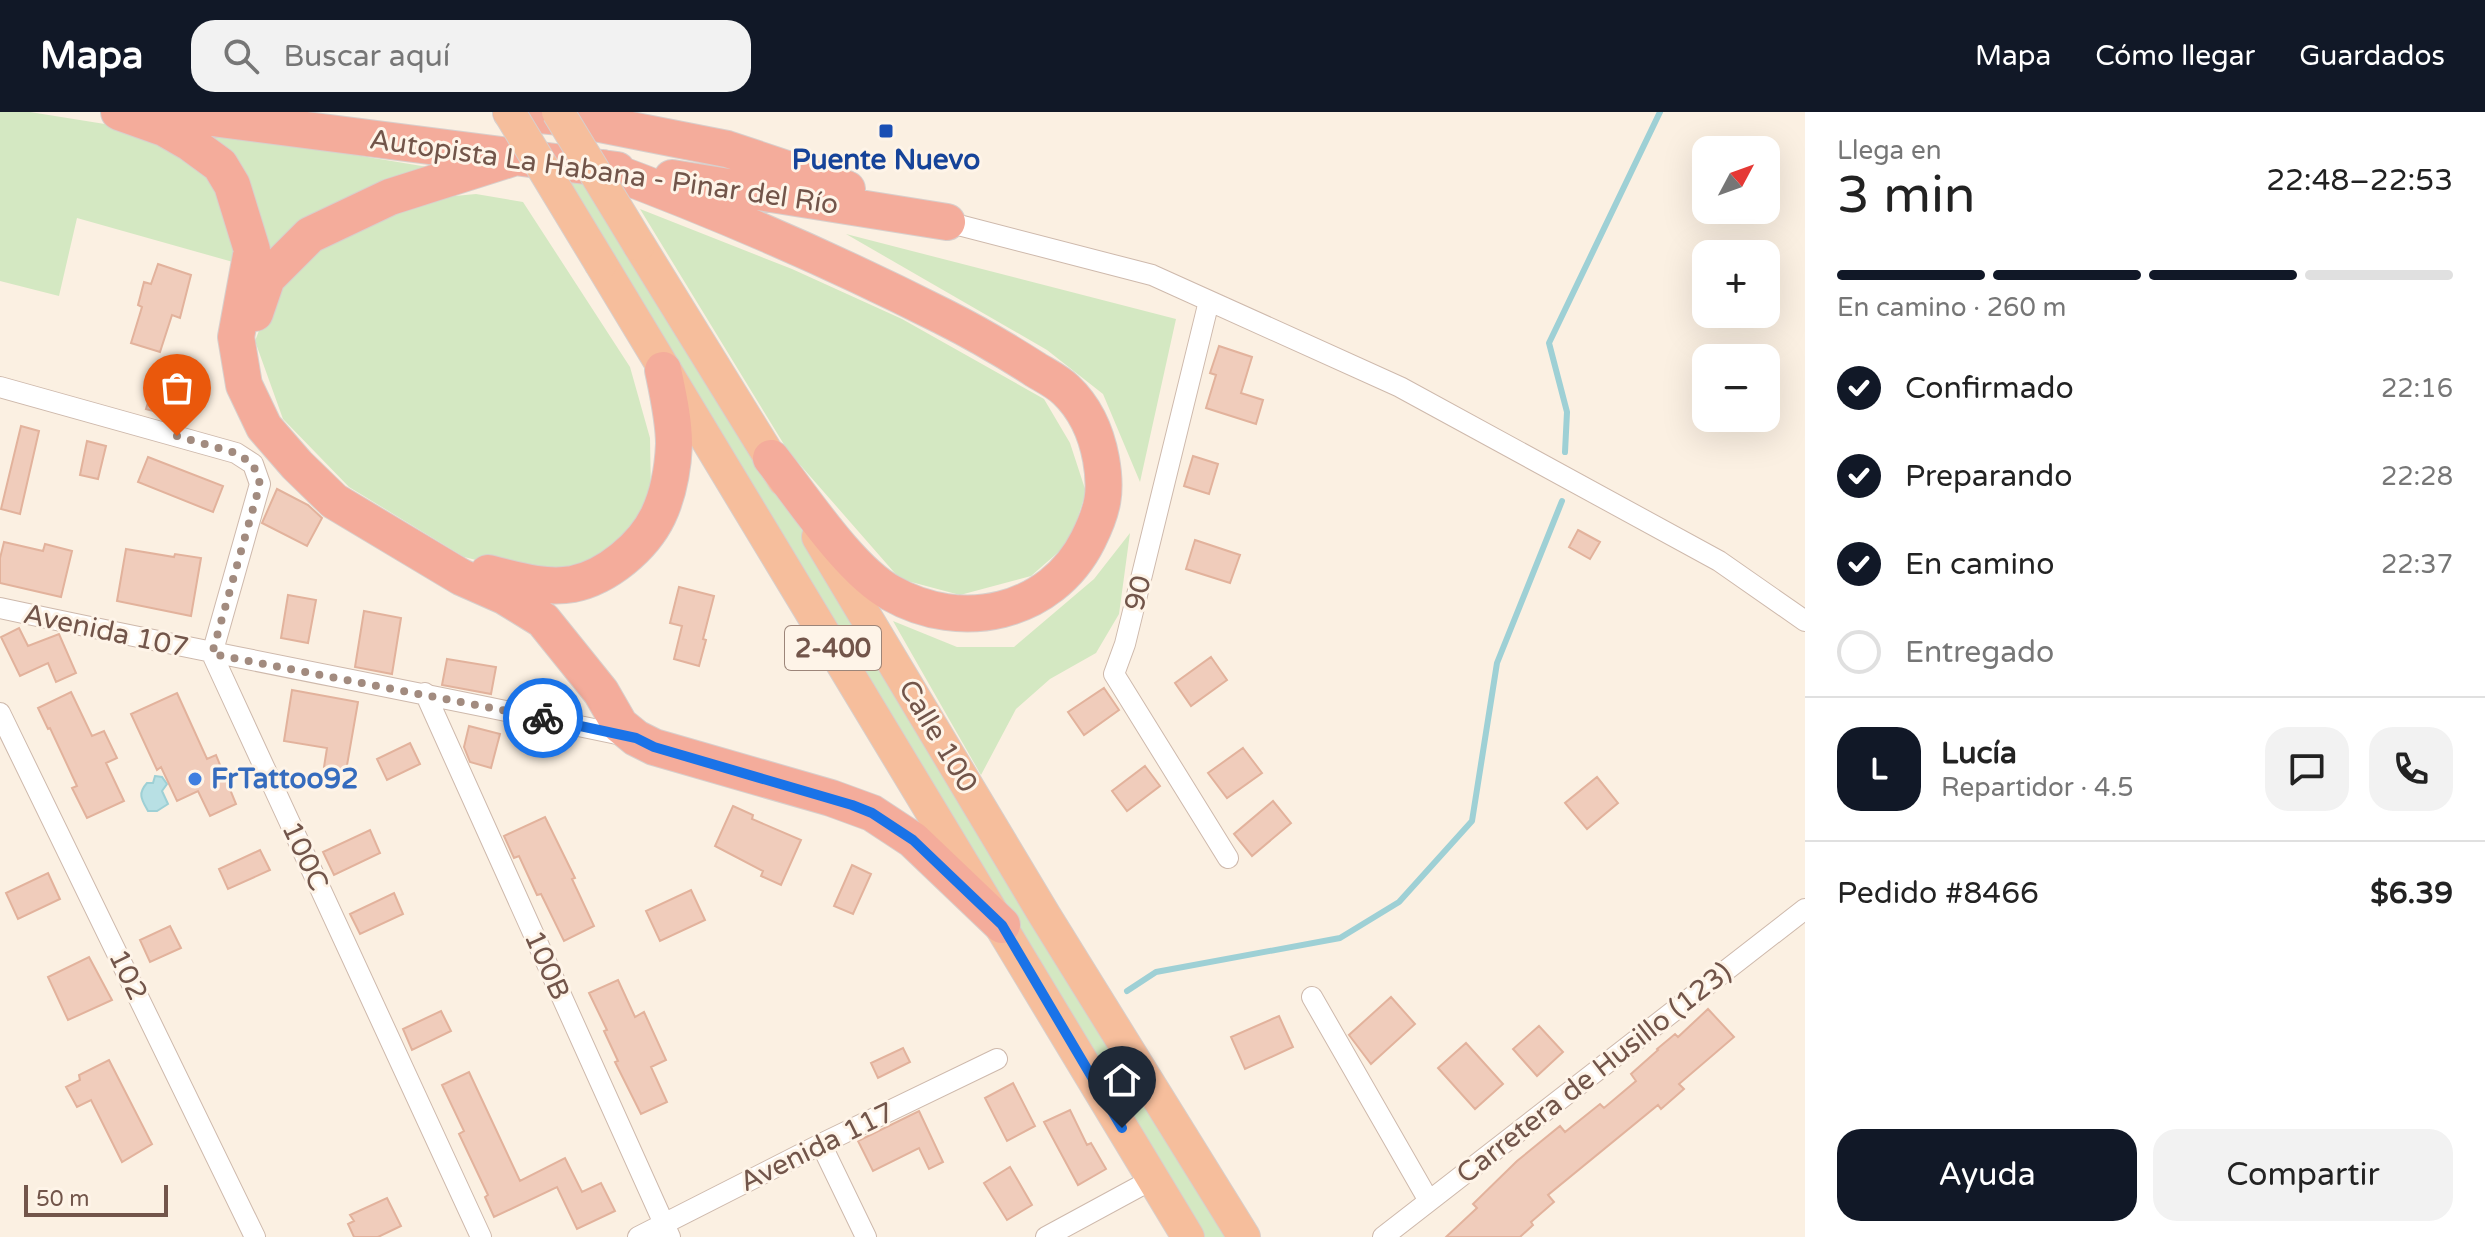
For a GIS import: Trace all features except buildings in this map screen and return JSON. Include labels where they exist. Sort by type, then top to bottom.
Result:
[{"type":"highway","points":[[119,112],[164,128],[190,143],[220,165],[232,185],[252,250],[236,337],[244,385],[264,427],[334,501],[461,577],[504,596],[543,620],[601,692],[620,725],[636,738],[654,747],[831,798],[872,813],[913,840],[1002,925]]},
{"type":"highway","name":"Autopista La Habana - Pinar del Río","points":[[166,112],[519,156],[947,222]]},
{"type":"highway","name":"Autopista La Habana - Pinar del Río","points":[[510,112],[575,114],[727,149],[947,222]]},
{"type":"highway","name":"Calle 100","points":[[510,112],[1188,1237]]},
{"type":"highway","points":[[651,112],[727,149]]},
{"type":"highway","name":"Calle 100","points":[[575,114],[639,245],[771,458],[1040,908],[1244,1237]]},
{"type":"highway","points":[[519,156],[390,197],[310,235],[267,278],[252,320],[250,363],[272,415],[307,457],[346,496],[463,566],[533,585],[573,584],[605,572],[634,549],[658,517],[671,476],[674,442],[663,370]]},
{"type":"highway","points":[[603,168],[690,201],[848,269],[989,340],[1065,388],[1088,416],[1099,443],[1105,500],[1080,556],[1060,579],[1036,598],[987,613],[936,610],[891,593],[857,567],[771,458]]},
{"type":"street","name":"Autopista La Habana - Pinar del Río","points":[[947,222],[1152,275],[1400,387],[1719,561],[1805,621]]},
{"type":"street","name":"90","points":[[1209,301],[1125,644],[1114,674],[1228,858]]},
{"type":"street","points":[[0,387],[236,453],[253,464],[260,484],[212,654]]},
{"type":"street","name":"Avenida 107","points":[[0,608],[212,654],[425,693],[636,738]]},
{"type":"street","name":"100C","points":[[212,654],[481,1237]]},
{"type":"street","name":"100B","points":[[425,693],[667,1230]]},
{"type":"street","name":"102","points":[[0,713],[255,1237]]},
{"type":"street","name":"Carretera de Husillo (123)","points":[[1383,1237],[1805,909]]},
{"type":"street","points":[[1312,997],[1429,1201]]},
{"type":"street","name":"Avenida 117","points":[[638,1237],[667,1230],[821,1144],[997,1059]]},
{"type":"street","points":[[821,1144],[866,1237]]},
{"type":"street","points":[[1046,1237],[1153,1179]]},
{"type":"green space","points":[[0,112],[30,112],[111,125],[174,144],[209,177],[230,220],[240,264],[77,218],[59,296],[0,281]]},
{"type":"green space","points":[[198,129],[452,171],[261,269]]},
{"type":"green space","points":[[562,176],[585,179],[710,379],[1231,1237],[1201,1237]]},
{"type":"green space","points":[[476,194],[523,202],[630,367],[650,438],[651,494],[631,532],[603,558],[568,572],[512,569],[464,557],[349,487],[283,419],[255,341],[277,284],[317,239],[423,199]]},
{"type":"green space","points":[[640,209],[792,269],[902,319],[1044,399],[1070,443],[1086,492],[1070,542],[1031,576],[960,595],[900,579],[788,451]]},
{"type":"green space","points":[[846,234],[1176,319],[1140,482],[1103,394],[1047,350]]},
{"type":"green space","points":[[1130,533],[1119,614],[1096,653],[1050,679],[1016,709],[981,775],[893,621],[957,647],[1014,647],[1094,579]]},
{"type":"water","points":[[155,776],[162,777],[167,784],[162,791],[168,804],[157,811],[148,811],[141,794],[147,783],[153,783]]},
{"type":"waterway","points":[[1565,452],[1567,412],[1549,343],[1660,112]]},
{"type":"waterway","points":[[1127,991],[1156,972],[1340,938],[1399,902],[1472,821],[1497,663],[1562,501]]},
{"type":"way so far","points":[[177,436],[236,453],[253,464],[260,484],[212,654],[543,718]]},
{"type":"place","name":"Puente Nuevo","points":[[886,131]]},
{"type":"place","name":"FrTattoo92","points":[[195,779]]},
{"type":"route","points":[[543,718],[636,738],[654,747],[831,798],[872,813],[913,840],[1002,925],[1122,1128]]}]
